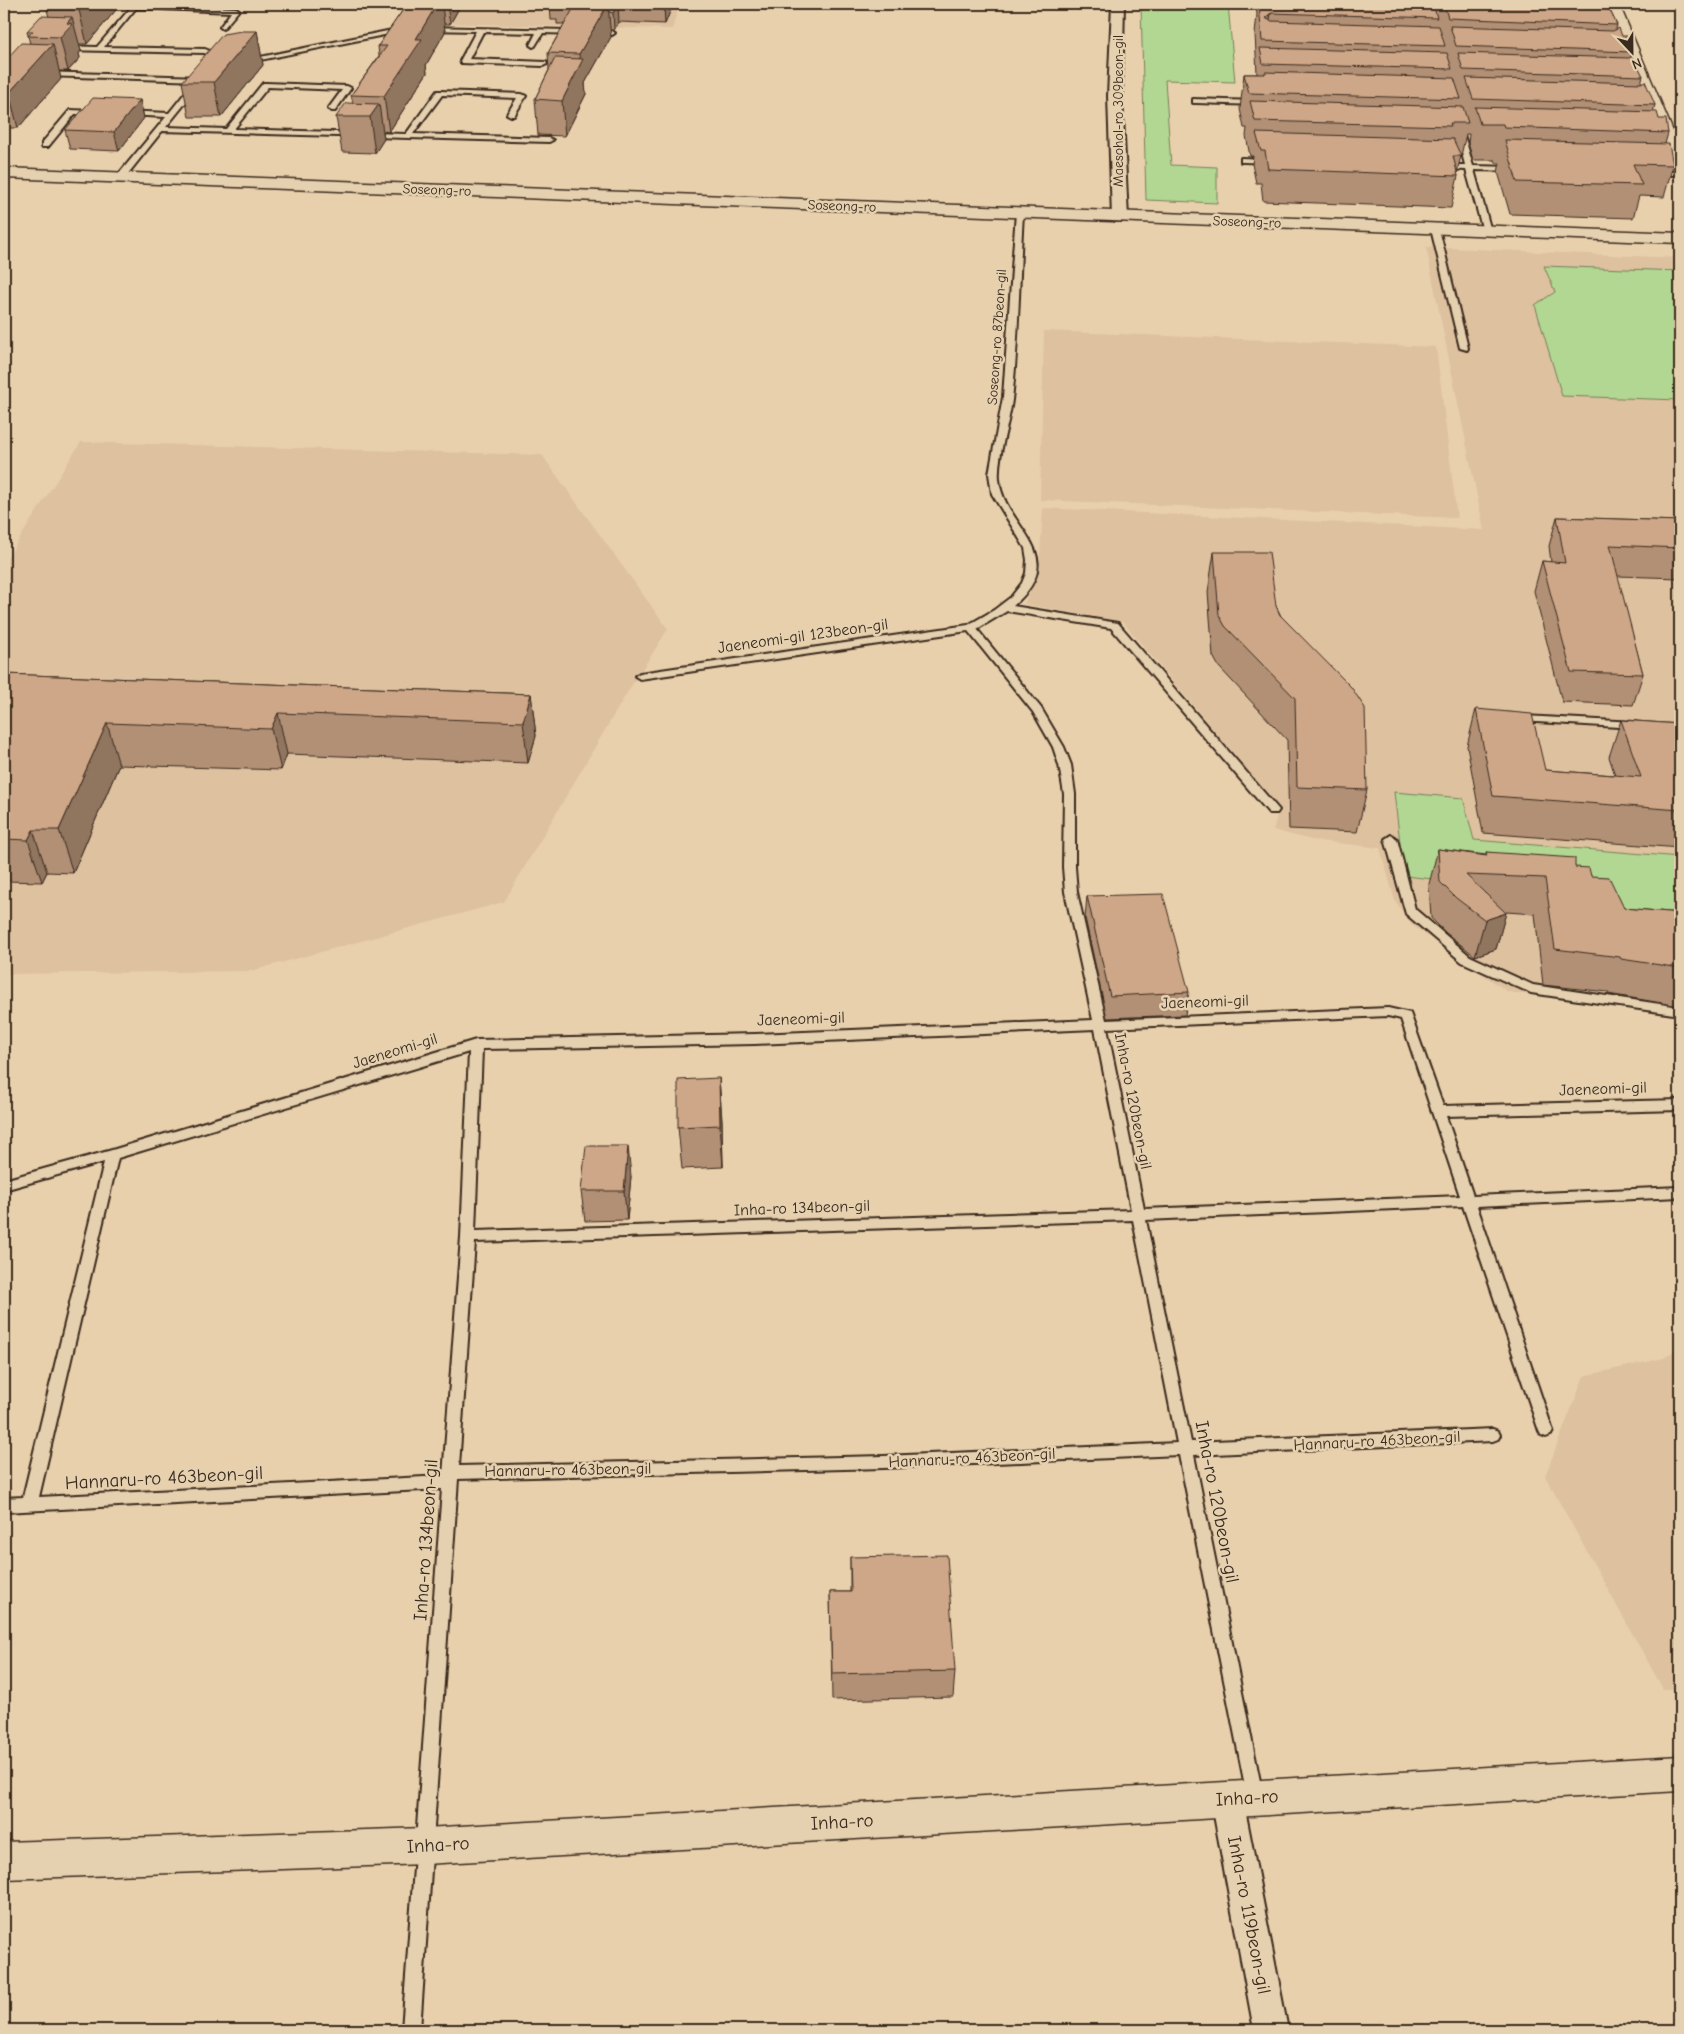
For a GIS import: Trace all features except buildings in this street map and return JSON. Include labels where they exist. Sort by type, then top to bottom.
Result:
[{"type":"main road","points":[[1612,4],[1680,167]]},
{"type":"main road","name":"Soseong-ro","points":[[4,173],[1120,218],[1680,238]]},
{"type":"main road","name":"Inha-ro","points":[[4,1860],[425,1846],[1680,1773]]},
{"type":"street","name":"Maesohol-ro 309beon-gil","points":[[1118,4],[1115,96],[1120,218]]},
{"type":"street","name":"Inha-ro 119beon-gil","points":[[1241,1799],[1271,2030]]},
{"type":"lane","points":[[99,49],[134,6],[236,10],[223,27]]},
{"type":"lane","points":[[419,27],[612,33]]},
{"type":"lane","points":[[236,63],[409,29]]},
{"type":"lane","points":[[481,29],[464,61],[543,64]]},
{"type":"lane","points":[[533,45],[541,31]]},
{"type":"lane","points":[[54,47],[205,52],[228,62],[219,66]]},
{"type":"lane","points":[[33,74],[203,76],[120,178]]},
{"type":"lane","points":[[228,131],[266,85],[347,88],[332,110]]},
{"type":"lane","points":[[408,136],[440,93],[522,96],[511,114]]},
{"type":"lane","points":[[1196,101],[1265,103]]},
{"type":"lane","points":[[45,145],[73,112],[103,113]]},
{"type":"lane","points":[[113,113],[171,115]]},
{"type":"lane","points":[[1456,123],[1487,231]]},
{"type":"lane","points":[[160,129],[548,140]]},
{"type":"lane","points":[[1451,138],[1470,138]]},
{"type":"lane","points":[[1244,160],[1274,161]]},
{"type":"lane","points":[[1430,166],[1527,169]]},
{"type":"lane","points":[[1642,172],[1680,173]]},
{"type":"lane","name":"Soseong-ro 87beon-gil","points":[[995,461],[1003,429],[1008,392],[1019,214]]},
{"type":"lane","points":[[1435,229],[1464,348]]},
{"type":"lane","name":"Jaeneomi-gil 123beon-gil","points":[[640,676],[971,628],[994,615],[1021,592],[1031,573],[1032,551],[1029,541],[999,499],[994,481],[995,461]]},
{"type":"lane","points":[[1003,608],[1114,625],[1273,810],[1127,640],[1114,625]]},
{"type":"lane","points":[[971,628],[1035,708],[1053,736],[1065,765],[1071,796],[1068,851],[1070,884],[1100,1024]]},
{"type":"lane","points":[[1524,719],[1651,726]]},
{"type":"lane","points":[[1391,839],[1410,911],[1466,959],[1531,989],[1680,1011]]},
{"type":"lane","name":"Jaeneomi-gil","points":[[4,1185],[112,1155],[476,1044],[755,1038],[1388,1012],[1406,1016],[1546,1431]]},
{"type":"lane","name":"Inha-ro 120beon-gil","points":[[1100,1024],[1186,1449],[1241,1799]]},
{"type":"lane","name":"Inha-ro 134beon-gil","points":[[411,2030],[468,1237],[476,1044]]},
{"type":"lane","name":"Jaeneomi-gil","points":[[1438,1111],[1680,1105]]},
{"type":"lane","points":[[29,1505],[112,1155]]},
{"type":"lane","points":[[1138,1215],[1680,1192]]},
{"type":"lane","name":"Inha-ro 134beon-gil","points":[[468,1237],[1138,1215]]},
{"type":"lane","name":"Hannaru-ro 463beon-gil","points":[[4,1505],[29,1505],[451,1478],[1493,1436]]},
{"type":"shaded area","points":[[450,4],[680,4],[672,29],[438,23]]},
{"type":"shaded area","points":[[1426,247],[1680,258],[1680,1016],[1508,992],[1413,926],[1395,901],[1380,848],[1311,840],[1273,830],[1279,808],[1123,622],[1024,604],[1035,580],[1040,556],[1043,508],[1484,530]]},
{"type":"shaded area","points":[[1044,331],[1436,347],[1457,518],[1040,500]]},
{"type":"shaded area","points":[[81,442],[542,455],[668,629],[625,696],[504,902],[251,971],[4,974],[4,563]]},
{"type":"shaded area","points":[[1680,1347],[1680,1689],[1663,1689],[1545,1476],[1584,1376],[1664,1358]]},
{"type":"green space","points":[[1141,4],[1228,4],[1235,82],[1165,80],[1171,165],[1217,167],[1217,203],[1146,200]]},
{"type":"green space","points":[[1544,266],[1680,271],[1680,400],[1562,396],[1535,305],[1555,292]]},
{"type":"green space","points":[[1394,792],[1463,798],[1474,840],[1680,857],[1680,926],[1520,888],[1404,876]]}]
